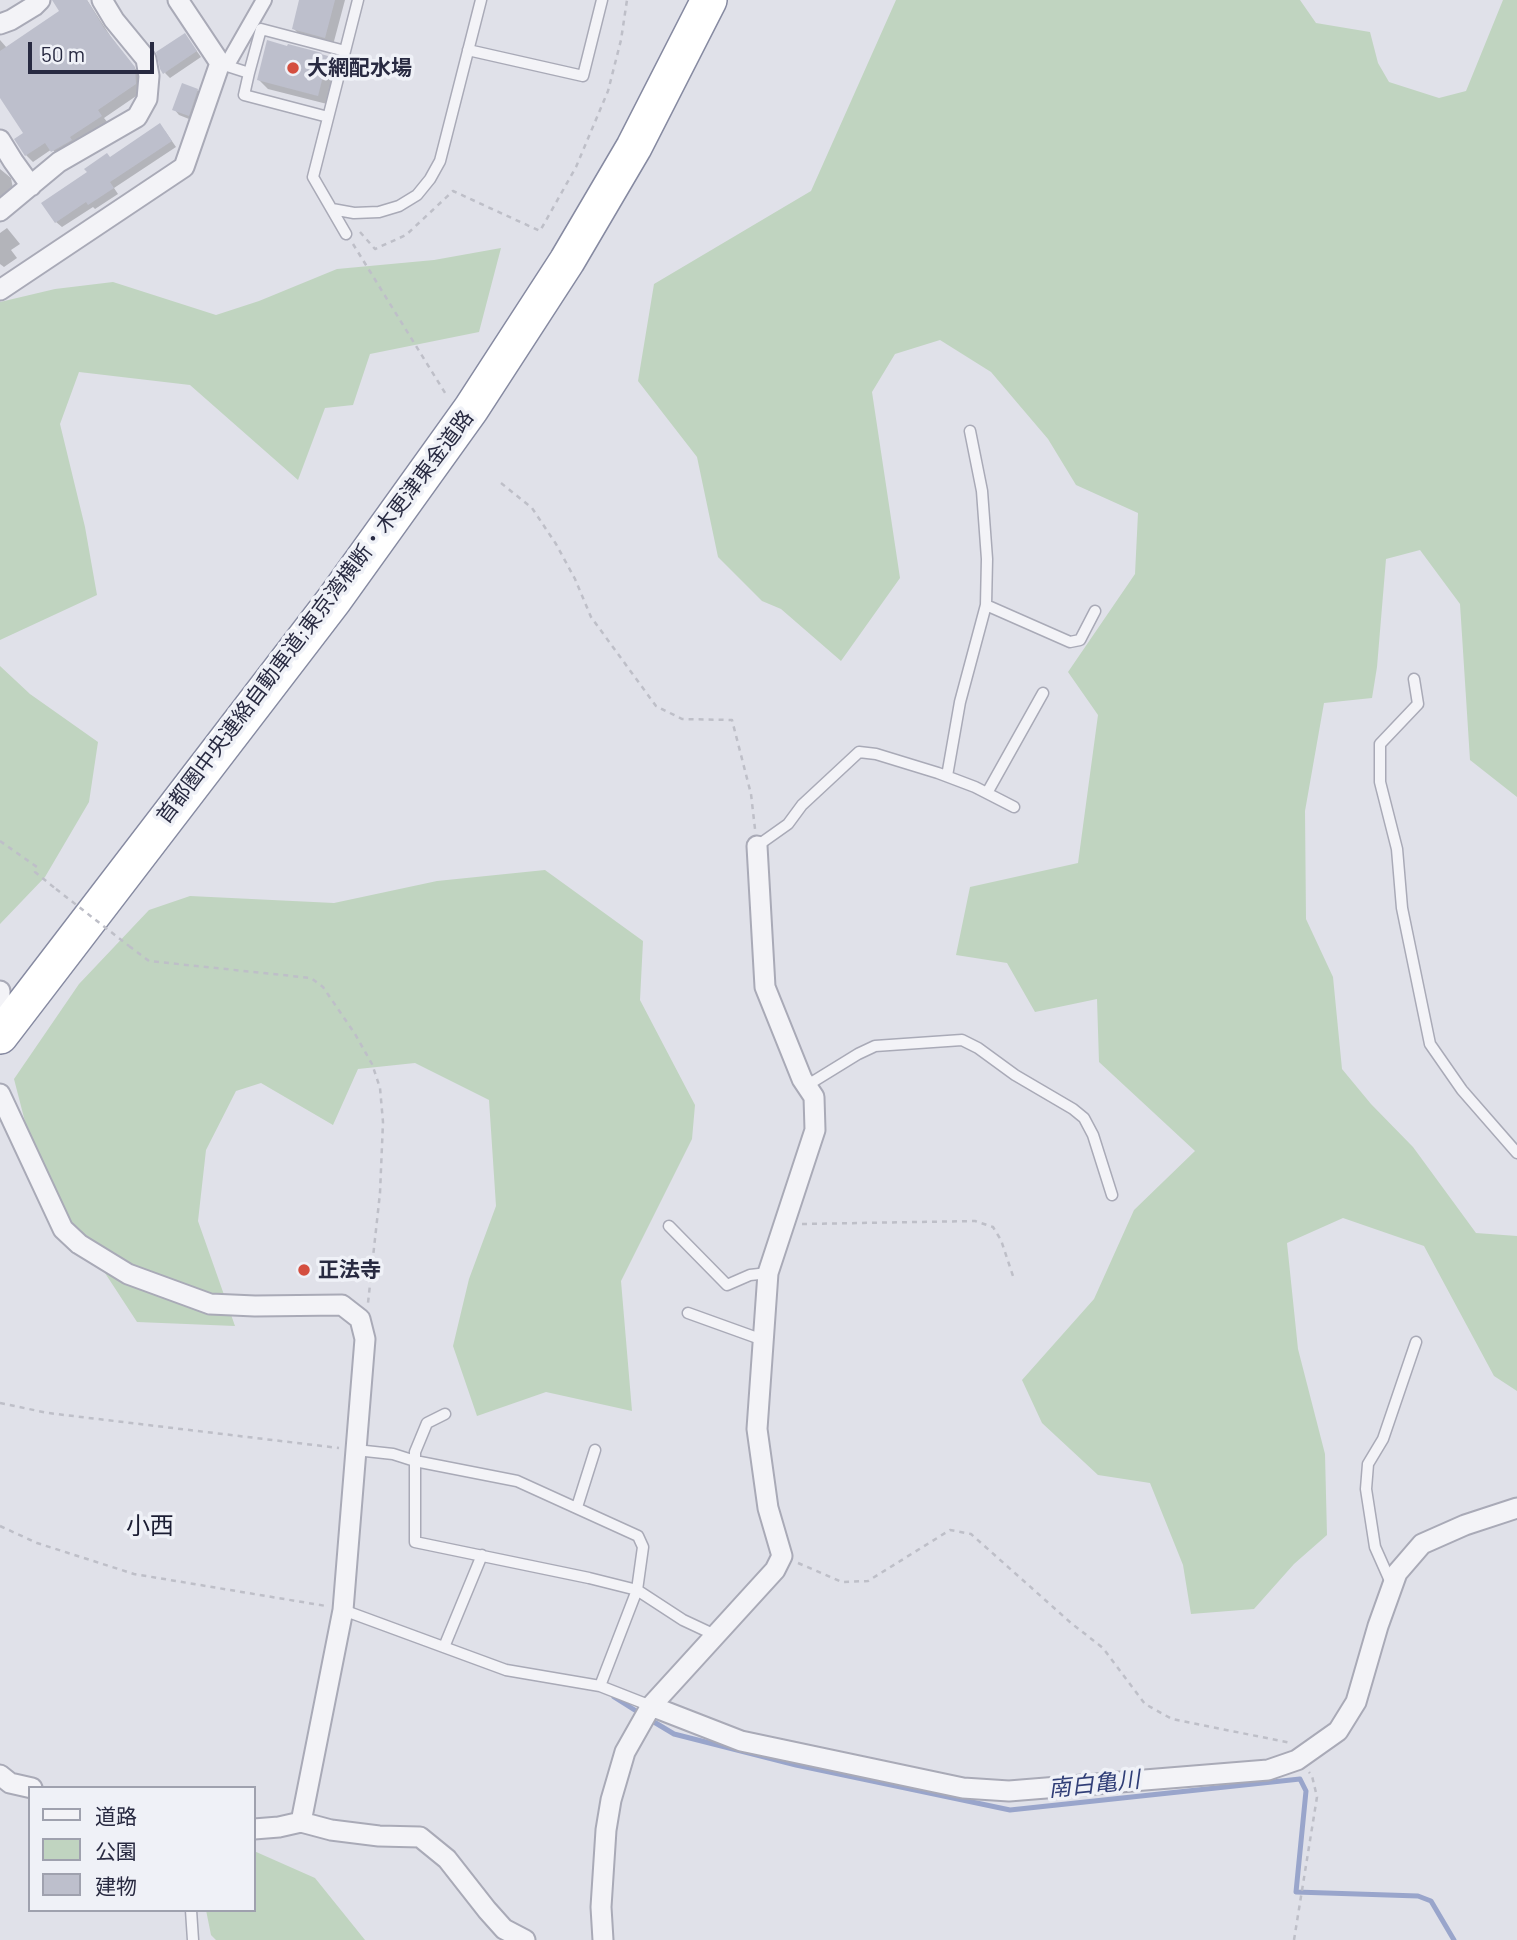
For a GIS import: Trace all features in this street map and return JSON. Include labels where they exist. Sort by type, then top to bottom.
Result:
[{"type":"highway","name":"首都圏中央連絡自動車道;東京湾横断・木更津東金道路","points":[[0,1036],[334,600],[471,409],[567,261],[634,147],[709,0]]},
{"type":"street","points":[[0,24],[40,0]]},
{"type":"street","points":[[0,211],[59,162],[137,117],[147,99],[149,76],[146,58],[114,20],[102,0]]},
{"type":"street","points":[[220,64],[228,63],[264,0]]},
{"type":"street","points":[[0,290],[184,167],[220,64],[188,4]]},
{"type":"street","points":[[0,140],[32,186]]},
{"type":"street","points":[[603,1940],[601,1907],[606,1830],[611,1800],[625,1752],[651,1706],[775,1570],[782,1556],[768,1508],[757,1429],[763,1339],[768,1273],[815,1129],[814,1097],[802,1079],[765,987],[757,846]]},
{"type":"street","points":[[0,991],[0,1004]]},
{"type":"street","points":[[0,1094],[64,1229],[79,1244],[128,1274],[211,1304],[342,1305],[360,1319],[365,1339],[343,1610],[301,1822]]},
{"type":"street","points":[[651,1706],[741,1741],[963,1788],[1009,1791],[1268,1770],[1297,1760],[1338,1731],[1356,1702],[1397,1573],[1422,1544],[1465,1525],[1517,1508]]},
{"type":"street","points":[[0,1775],[10,1783],[28,1787]]},
{"type":"street","points":[[256,1829],[301,1822],[331,1830],[379,1836],[420,1837],[447,1859],[504,1930],[525,1940]]},
{"type":"lane","points":[[346,234],[313,177],[358,0]]},
{"type":"lane","points":[[332,209],[354,213],[379,212],[399,206],[416,195],[430,179],[440,161],[481,0]]},
{"type":"lane","points":[[468,50],[583,76],[602,0]]},
{"type":"lane","points":[[328,117],[244,95],[249,73],[261,29],[345,51]]},
{"type":"lane","points":[[220,64],[249,73]]},
{"type":"lane","points":[[947,776],[960,702],[986,605],[987,559],[982,491],[970,430]]},
{"type":"lane","points":[[986,605],[1070,642],[1080,640],[1095,611]]},
{"type":"lane","points":[[1413,679],[1419,704],[1380,744],[1380,782],[1397,849],[1402,908],[1430,1044],[1462,1090],[1517,1153]]},
{"type":"lane","points":[[987,793],[1043,693]]},
{"type":"lane","points":[[757,846],[788,824],[802,805],[859,752],[876,754],[947,776],[1014,807]]},
{"type":"lane","points":[[806,1086],[875,1046],[962,1040],[1084,1118],[1093,1135],[1112,1195]]},
{"type":"lane","points":[[669,1226],[727,1285],[750,1275],[768,1273]]},
{"type":"lane","points":[[688,1313],[763,1339]]},
{"type":"lane","points":[[1392,1586],[1375,1547],[1366,1489],[1368,1464],[1383,1440],[1416,1342]]},
{"type":"lane","points":[[445,1414],[426,1423],[415,1452],[415,1542],[637,1590],[683,1620],[715,1635]]},
{"type":"lane","points":[[356,1450],[393,1454],[415,1461],[517,1480],[638,1536],[643,1547],[637,1590],[600,1686]]},
{"type":"lane","points":[[577,1507],[595,1450]]},
{"type":"lane","points":[[444,1647],[482,1555]]},
{"type":"lane","points":[[343,1610],[506,1670],[600,1686],[651,1706]]},
{"type":"lane","points":[[191,1912],[193,1940]]},
{"type":"path","points":[[447,396],[346,234],[356,227],[375,249],[406,235],[453,191],[540,230],[576,167],[608,90],[621,40],[627,0]]},
{"type":"path","points":[[501,483],[532,508],[575,579],[591,617],[656,706],[682,719],[732,720],[751,794],[757,846]]},
{"type":"path","points":[[0,841],[37,867],[35,872],[149,961],[311,978],[323,987],[372,1064],[380,1088],[383,1122],[380,1193],[365,1339]]},
{"type":"path","points":[[785,1225],[975,1221],[993,1227],[1001,1240],[1013,1276]]},
{"type":"path","points":[[0,1403],[48,1413],[356,1450]]},
{"type":"path","points":[[0,1526],[37,1543],[134,1574],[292,1599],[343,1610]]},
{"type":"path","points":[[782,1556],[842,1582],[868,1581],[950,1530],[971,1534],[1103,1648],[1145,1704],[1172,1719],[1315,1748]]},
{"type":"path","points":[[1294,1940],[1317,1797],[1312,1776],[1297,1760]]},
{"type":"green space","points":[[896,0],[1300,0],[1316,23],[1370,32],[1378,63],[1389,82],[1439,98],[1466,91],[1503,0],[1517,0],[1517,797],[1470,760],[1460,604],[1420,550],[1386,559],[1372,698],[1324,703],[1305,811],[1306,919],[1333,977],[1342,1069],[1371,1104],[1413,1147],[1476,1233],[1517,1236],[1517,1391],[1494,1376],[1424,1246],[1343,1218],[1287,1243],[1298,1349],[1325,1454],[1327,1535],[1294,1564],[1254,1609],[1191,1614],[1183,1565],[1150,1483],[1098,1475],[1042,1423],[1022,1380],[1094,1299],[1134,1210],[1195,1151],[1099,1062],[1097,999],[1035,1012],[1007,963],[956,955],[970,887],[1078,863],[1098,715],[1068,672],[1135,574],[1138,513],[1076,485],[1048,439],[991,372],[940,340],[895,354],[872,392],[900,578],[841,661],[781,609],[762,601],[718,557],[697,457],[638,381],[654,284],[811,191]]},
{"type":"green space","points":[[501,248],[479,332],[370,354],[353,405],[325,408],[298,480],[190,385],[79,372],[60,424],[85,527],[97,595],[0,640],[0,302],[55,289],[113,282],[216,315],[259,301],[337,269],[434,260]]},
{"type":"green space","points":[[0,666],[30,694],[98,742],[89,802],[45,877],[0,924]]},
{"type":"green space","points":[[545,870],[643,941],[640,1000],[695,1105],[692,1139],[621,1281],[632,1411],[546,1392],[477,1416],[453,1346],[469,1279],[496,1206],[489,1100],[415,1063],[358,1069],[333,1125],[261,1083],[236,1091],[206,1150],[198,1221],[235,1326],[137,1322],[86,1244],[46,1203],[14,1079],[79,984],[149,910],[190,896],[334,903],[437,881]]},
{"type":"green space","points":[[256,1852],[315,1878],[365,1940],[216,1940],[211,1935],[206,1912],[256,1912]]},
{"type":"building","points":[[52,0],[87,0],[104,28],[135,67],[136,84],[98,110],[102,116],[70,137],[72,140],[51,152],[45,143],[25,156],[14,139],[23,133],[0,98],[0,51],[59,11]]},
{"type":"building","points":[[299,0],[335,0],[325,38],[292,29]]},
{"type":"building","points":[[185,33],[197,51],[163,74],[156,52]]},
{"type":"building","name":"大網配水場","points":[[267,40],[328,56],[318,96],[257,80]]},
{"type":"building","points":[[182,83],[198,89],[189,116],[172,110]]},
{"type":"building","points":[[160,123],[172,141],[110,182],[114,188],[88,205],[86,202],[55,223],[41,203],[87,172],[84,169],[107,153],[110,157]]},
{"type":"waterway","name":"南白亀川","points":[[614,1697],[641,1714]]},
{"type":"waterway","name":"南白亀川","points":[[649,1719],[674,1734],[796,1765],[1010,1810],[1300,1779],[1306,1791],[1296,1892],[1418,1896],[1431,1901],[1454,1940]]},
{"type":"place","name":"大網配水場","points":[[293,68]]},
{"type":"place","name":"正法寺","points":[[304,1270]]},
{"type":"district","name":"小西","points":[[150,1526]]}]
